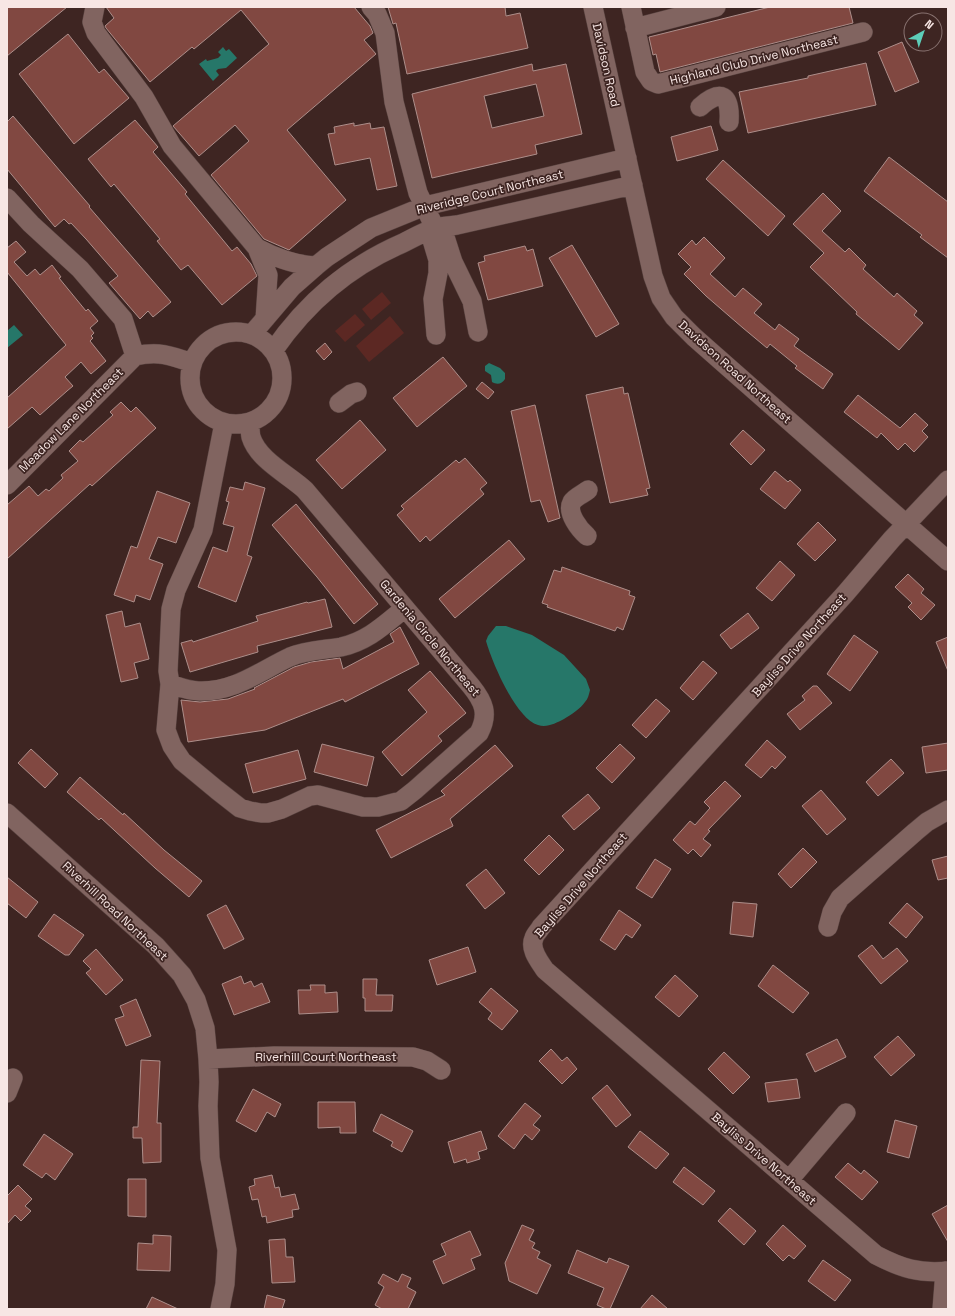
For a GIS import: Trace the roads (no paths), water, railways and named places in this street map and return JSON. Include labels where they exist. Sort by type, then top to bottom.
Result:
[{"type":"street","points":[[95,7],[92,22],[96,33],[144,97],[172,146],[257,248],[268,275],[265,319]]},
{"type":"street","points":[[371,7],[377,14],[385,33],[394,102],[418,193],[436,228],[445,237],[453,262],[472,301],[478,332]]},
{"type":"street","name":"Davidson Road","points":[[593,7],[620,124]]},
{"type":"street","name":"Highland Club Drive Northeast","points":[[631,7],[645,72],[651,81],[658,84],[863,32]]},
{"type":"street","points":[[635,28],[716,7]]},
{"type":"street","points":[[700,107],[712,98],[718,96],[724,98],[728,102],[730,110],[729,122]]},
{"type":"street","name":"Davidson Road Northeast","points":[[620,124],[653,276],[661,298],[674,318],[948,561]]},
{"type":"street","name":"Riveridge Court Northeast","points":[[252,334],[292,287],[327,257],[371,228],[425,206],[627,158]]},
{"type":"street","name":"Riveridge Court Northeast","points":[[273,351],[303,313],[326,290],[353,269],[381,253],[436,228],[457,225],[634,185]]},
{"type":"street","points":[[7,198],[30,224],[80,269],[122,319],[135,356],[148,354],[168,354],[192,363]]},
{"type":"street","points":[[436,228],[432,240],[437,253],[439,268],[434,299],[436,335]]},
{"type":"street","points":[[257,248],[281,260],[316,266]]},
{"type":"street","points":[[228,332],[241,332],[252,334],[266,343],[273,351],[282,370],[282,385],[277,400],[267,412],[250,422],[239,424],[224,423],[211,417],[200,408],[193,396],[189,382],[190,368],[195,355],[204,344],[215,336],[228,332]]},
{"type":"street","name":"Meadow Lane Northeast","points":[[7,484],[135,356]]},
{"type":"street","points":[[339,403],[351,394],[357,392]]},
{"type":"street","name":"Gardenia Circle Northeast","points":[[224,423],[203,530],[176,590],[172,609],[168,671],[170,684],[166,730],[172,746],[182,761],[240,808],[261,813],[268,813],[282,809],[310,796],[318,795],[363,808],[378,807],[401,801],[479,733],[484,725],[484,706],[479,696],[305,490],[297,482],[271,463],[259,451],[251,438],[250,422]]},
{"type":"street","name":"Bayliss Drive Northeast","points":[[946,1271],[922,1272],[897,1266],[876,1255],[545,970],[538,960],[526,948],[541,927],[846,594],[906,524],[948,480]]},
{"type":"street","points":[[587,536],[575,523],[571,508],[572,503],[588,490]]},
{"type":"street","points":[[170,684],[189,690],[199,691],[225,688],[236,685],[290,657],[341,647],[366,638],[385,625],[405,608]]},
{"type":"street","points":[[828,927],[832,912],[840,898],[927,822],[948,810]]},
{"type":"street","name":"Riverhill Road Northeast","points":[[7,813],[156,946],[182,975],[196,1000],[205,1028],[208,1059],[210,1158],[227,1250],[225,1284],[220,1309]]},
{"type":"street","name":"Riverhill Court Northeast","points":[[208,1059],[274,1056],[413,1057],[427,1060],[441,1070]]},
{"type":"street","points":[[789,1180],[846,1113]]},
{"type":"street","points":[[942,1309],[946,1271]]},
{"type":"water","points":[[223,47],[226,51],[229,49],[237,58],[226,68],[218,69],[216,71],[219,75],[213,81],[199,64],[206,59],[207,61],[218,58],[221,55],[218,52]]},
{"type":"water","points":[[14,325],[23,335],[7,348],[7,331]]},
{"type":"water","points":[[489,363],[500,368],[505,373],[505,379],[501,383],[498,384],[492,382],[491,375],[485,371],[485,366]]},
{"type":"water","points":[[496,626],[506,626],[532,635],[564,655],[586,679],[590,690],[586,701],[576,711],[551,725],[541,726],[530,721],[521,712],[506,689],[489,650],[486,641]]}]
